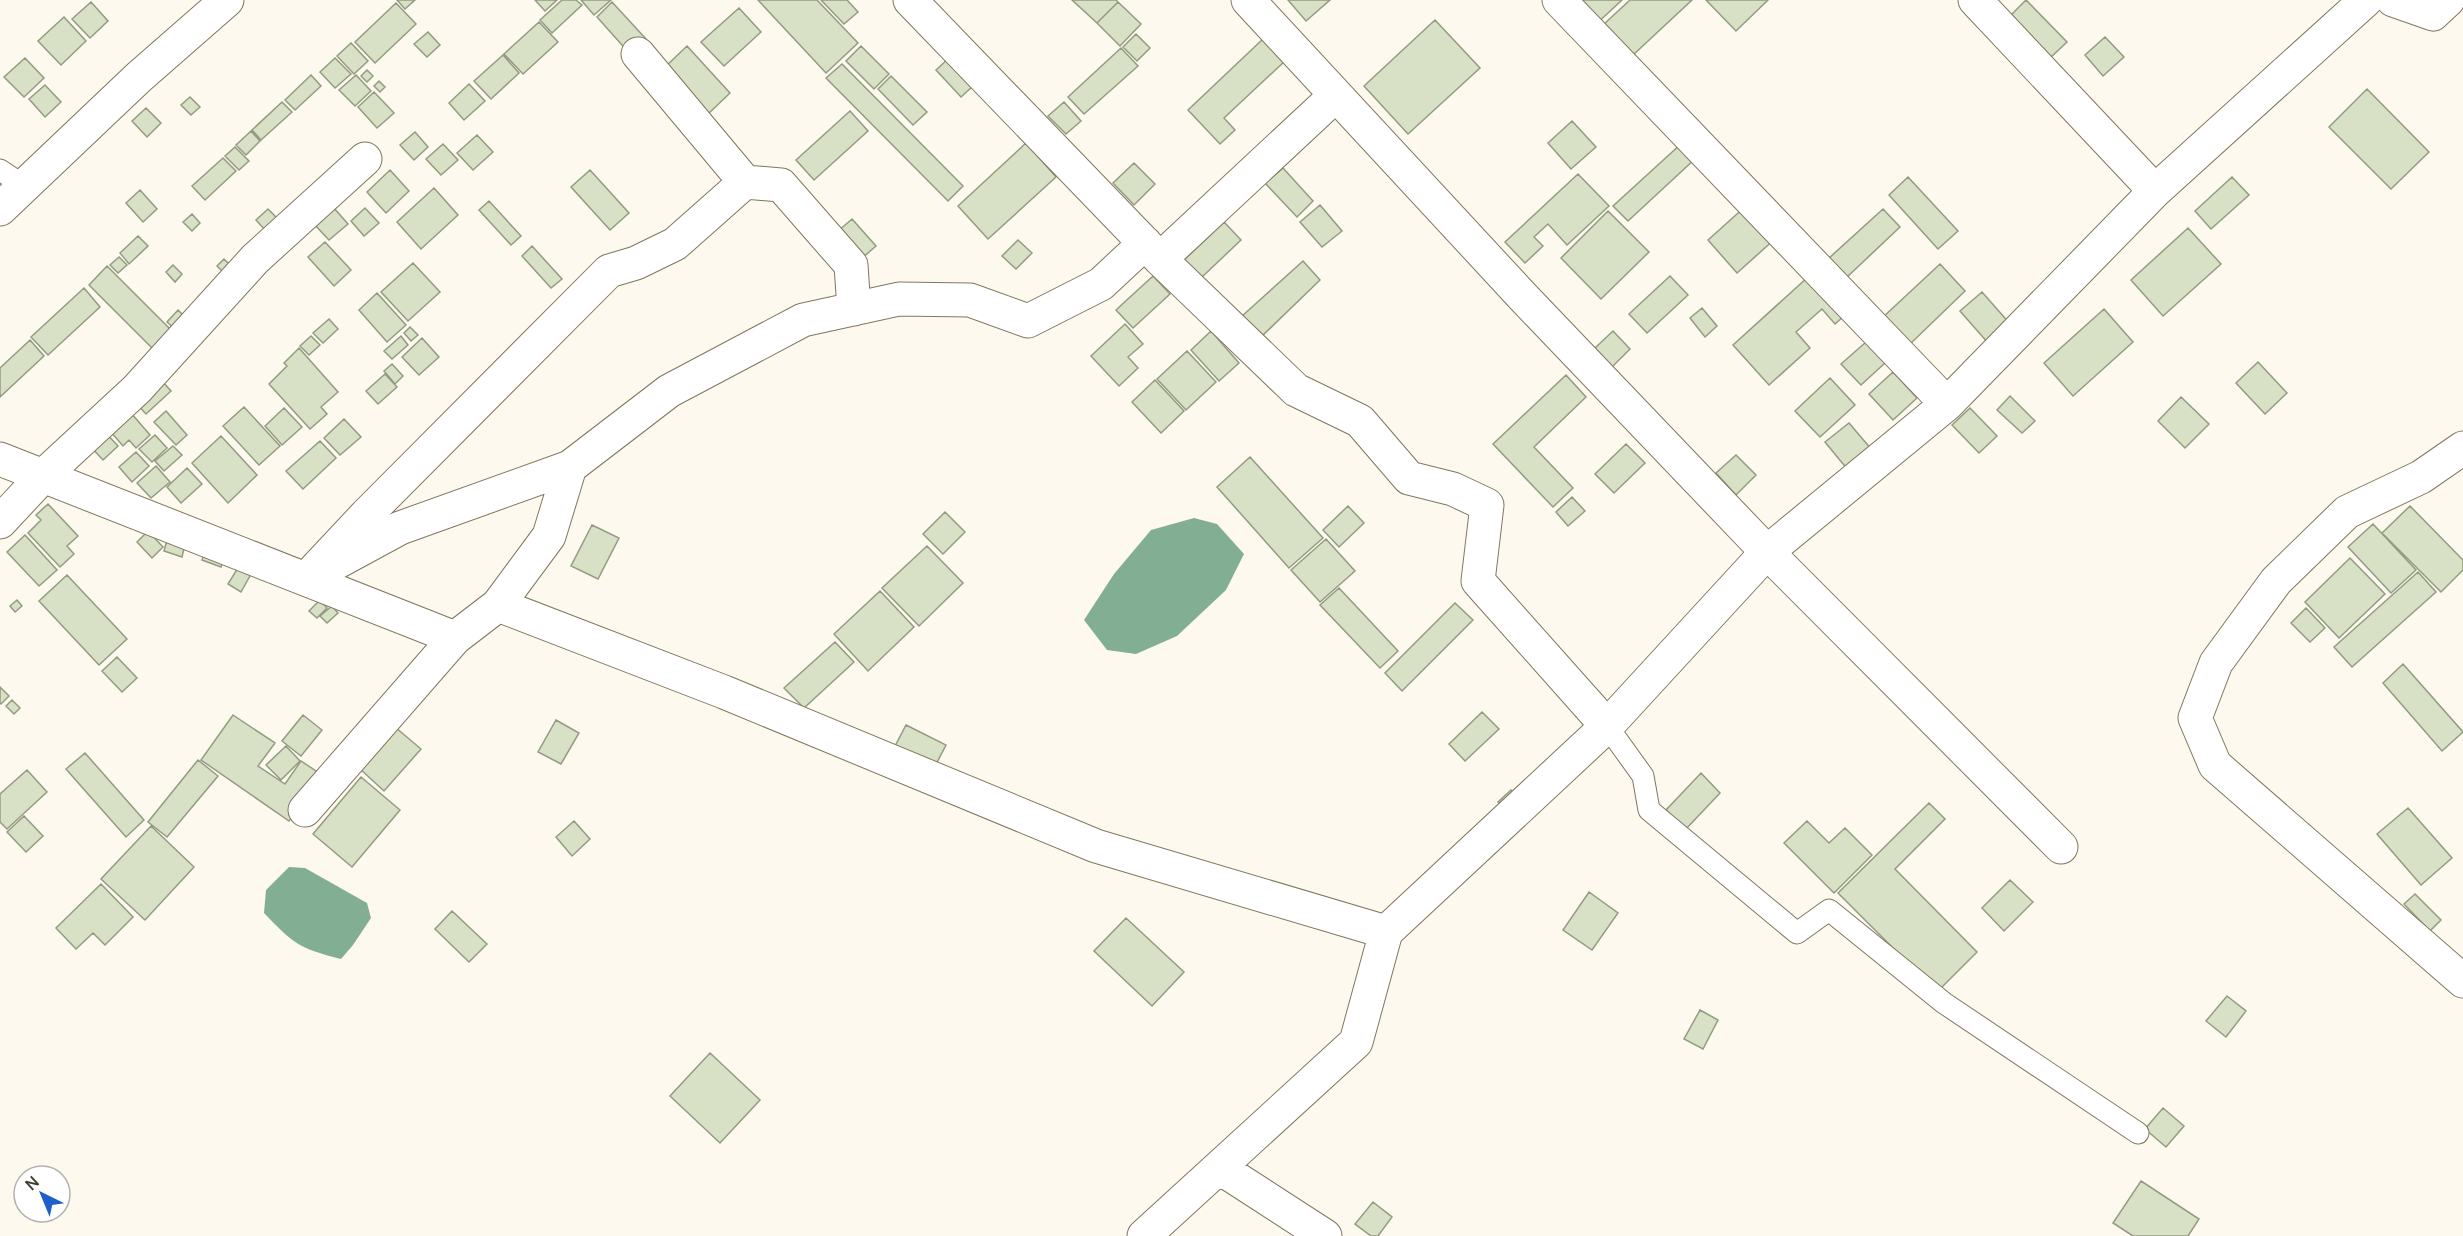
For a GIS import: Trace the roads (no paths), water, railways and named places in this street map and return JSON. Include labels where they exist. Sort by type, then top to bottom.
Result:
[{"type":"street","points":[[0,209],[12,178],[139,77],[227,0]]},
{"type":"street","points":[[910,0],[1152,251],[1296,390],[1360,421],[1408,478],[1453,489],[1487,505],[1478,581],[1608,726]]},
{"type":"street","points":[[1248,0],[1525,299],[1767,552],[2061,847]]},
{"type":"street","points":[[1559,0],[1947,404]]},
{"type":"street","points":[[1144,1236],[1356,1042],[1386,932],[1608,726],[1767,552],[1947,404],[2155,191],[2366,0]]},
{"type":"street","points":[[2393,0],[2433,14],[2448,0]]},
{"type":"street","points":[[1983,3],[2155,191]]},
{"type":"street","points":[[638,54],[745,182],[781,185],[851,265],[854,309]]},
{"type":"street","points":[[306,579],[400,528],[570,467],[669,391],[803,320],[898,299],[970,300],[1028,321],[1101,284],[1152,251],[1336,95]]},
{"type":"street","points":[[0,522],[44,476],[136,389],[255,259],[365,159]]},
{"type":"street","points":[[306,579],[366,515],[609,271],[636,263],[675,244],[745,182]]},
{"type":"street","points":[[2463,448],[2421,477],[2347,512],[2276,581],[2216,663],[2195,718],[2215,765],[2463,981]]},
{"type":"street","points":[[0,459],[455,638]]},
{"type":"street","points":[[305,810],[455,638],[498,605],[549,536],[570,467]]},
{"type":"street","points":[[498,605],[724,692],[1096,846],[1386,932]]},
{"type":"street","points":[[1220,1168],[1325,1236]]},
{"type":"lane","points":[[1608,726],[1643,776],[1649,810],[1797,933],[1829,910],[1944,1003],[2138,1133]]}]
